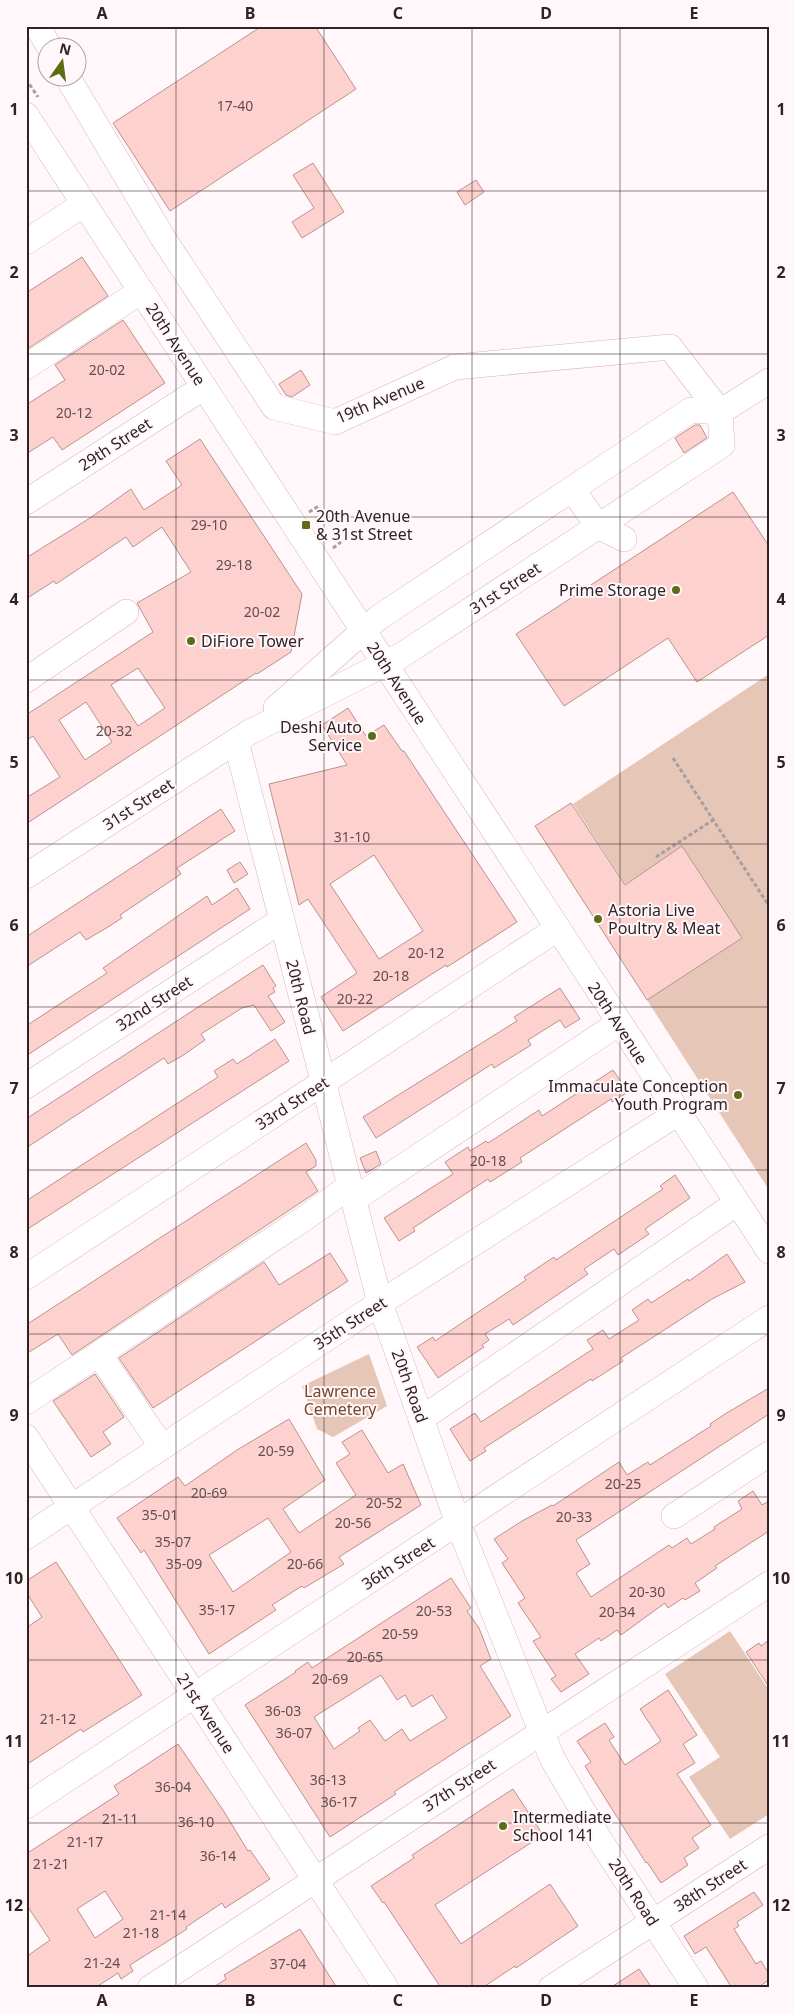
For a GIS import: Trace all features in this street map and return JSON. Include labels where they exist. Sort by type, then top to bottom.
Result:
[{"type":"street","points":[[37,26],[44,38]]},
{"type":"street","name":"19th Avenue","points":[[74,88],[164,238],[274,407],[335,422],[455,367],[670,347],[720,412]]},
{"type":"street","name":"20th Avenue","points":[[27,119],[769,1251]]},
{"type":"street","points":[[26,242],[84,204]]},
{"type":"street","points":[[26,367],[141,291]]},
{"type":"street","points":[[720,412],[769,381]]},
{"type":"street","name":"29th Street","points":[[26,502],[204,387]]},
{"type":"street","name":"31st Street","points":[[26,876],[243,736],[402,655],[722,445],[720,412],[691,410],[387,612],[243,736]]},
{"type":"street","points":[[572,489],[598,526],[624,539]]},
{"type":"street","points":[[26,680],[126,612]]},
{"type":"street","name":"20th Road","points":[[243,736],[282,920],[380,1303],[458,1523],[556,1766],[598,1837],[696,1988]]},
{"type":"street","name":"32nd Street","points":[[26,1086],[282,920]]},
{"type":"street","name":"33rd Street","points":[[26,1277],[557,930]]},
{"type":"street","points":[[26,1402],[305,1218],[351,1193],[618,1023]]},
{"type":"street","name":"35th Street","points":[[26,1536],[380,1303],[678,1113]]},
{"type":"street","points":[[421,1419],[737,1203]]},
{"type":"street","name":"36th Street","points":[[26,1806],[769,1318]]},
{"type":"street","points":[[99,1354],[162,1447]]},
{"type":"street","name":"21st Avenue","points":[[26,1437],[386,1988]]},
{"type":"street","points":[[674,1516],[769,1454]]},
{"type":"street","name":"37th Street","points":[[150,1988],[769,1584]]},
{"type":"street","name":"38th Street","points":[[551,1988],[769,1847]]},
{"type":"path","points":[[313,510],[319,506]]},
{"type":"path","points":[[336,546],[342,542]]},
{"type":"path","points":[[673,758],[769,906]]},
{"type":"path","points":[[656,858],[713,820]]},
{"type":"green space","points":[[769,674],[769,1190],[647,1000],[742,938],[683,847],[625,884],[573,804]]},
{"type":"green space","name":"Lawrence Cemetery","points":[[369,1354],[387,1406],[333,1437],[317,1429],[302,1386]]},
{"type":"green space","points":[[730,1631],[769,1690],[769,1814],[730,1839],[689,1777],[720,1757],[665,1674]]},
{"type":"building","points":[[262,26],[315,26],[356,89],[170,211],[113,123]]},
{"type":"building","points":[[313,163],[344,212],[302,238],[292,222],[314,208],[293,175]]},
{"type":"building","points":[[476,180],[484,192],[465,205],[457,192]]},
{"type":"building","points":[[82,257],[108,296],[26,350],[26,293]]},
{"type":"building","points":[[123,320],[165,383],[62,450],[53,437],[26,454],[26,405],[65,380],[55,365]]},
{"type":"building","points":[[301,370],[310,385],[292,397],[286,395],[279,384]]},
{"type":"building","points":[[695,425],[700,425],[707,438],[684,453],[675,438]]},
{"type":"building","points":[[200,439],[302,594],[291,652],[26,824],[26,798],[60,777],[33,736],[26,741],[26,715],[153,632],[137,603],[191,572],[162,527],[133,547],[126,537],[56,584],[54,581],[26,599],[26,558],[90,518],[131,489],[144,510],[182,485],[166,461]],"holes":[[[138,668],[165,708],[138,726],[111,685]],[[86,702],[112,742],[85,760],[59,720]]]},
{"type":"building","name":"Prime Storage","points":[[733,492],[769,546],[769,635],[697,682],[668,638],[564,706],[516,634]]},
{"type":"building","points":[[348,708],[366,736],[384,725],[402,751],[404,751],[517,922],[343,1031],[321,997],[357,973],[308,899],[299,905],[269,784],[347,765],[322,725]],"holes":[[[374,855],[423,931],[379,959],[330,884]]]},
{"type":"building","points":[[571,803],[625,885],[682,846],[742,938],[647,1000],[535,826]]},
{"type":"building","points":[[221,809],[235,831],[177,868],[181,874],[120,915],[122,918],[86,940],[80,932],[26,967],[26,937]]},
{"type":"building","points":[[240,862],[248,874],[234,883],[227,870]]},
{"type":"building","points":[[237,888],[250,909],[26,1056],[26,1026],[107,973],[103,968],[207,896],[212,905]]},
{"type":"building","points":[[263,965],[276,986],[273,988],[275,992],[268,996],[285,1022],[271,1031],[254,1005],[242,1008],[201,1034],[205,1040],[182,1056],[168,1064],[164,1058],[26,1148],[26,1119]]},
{"type":"building","points":[[560,988],[580,1019],[565,1028],[560,1020],[528,1040],[531,1045],[494,1068],[492,1064],[376,1138],[363,1117],[517,1021],[514,1017]]},
{"type":"building","points":[[275,1039],[289,1061],[26,1230],[26,1201],[218,1077],[214,1071],[233,1059],[237,1064]]},
{"type":"building","points":[[613,1070],[628,1092],[612,1102],[611,1099],[520,1158],[522,1162],[490,1182],[488,1179],[413,1228],[415,1231],[399,1241],[384,1218],[453,1174],[445,1162],[468,1147],[470,1151],[486,1141],[488,1143],[539,1110],[542,1116]]},
{"type":"building","points":[[306,1143],[316,1160],[316,1166],[306,1172],[318,1191],[72,1355],[58,1334],[26,1354],[26,1325]]},
{"type":"building","points":[[376,1151],[381,1164],[366,1173],[360,1158]]},
{"type":"building","points":[[675,1175],[690,1198],[645,1229],[649,1234],[618,1255],[614,1249],[584,1269],[588,1274],[513,1325],[509,1319],[485,1334],[489,1340],[482,1345],[484,1347],[438,1378],[417,1347],[433,1337],[435,1341],[526,1280],[524,1277],[554,1257],[556,1260],[663,1189],[660,1186]]},
{"type":"building","points":[[330,1253],[348,1281],[153,1408],[119,1358],[264,1262],[279,1285]]},
{"type":"building","points":[[727,1254],[745,1282],[712,1299],[621,1358],[623,1361],[592,1381],[591,1379],[484,1448],[486,1451],[470,1461],[450,1429],[475,1413],[481,1422],[593,1349],[587,1340],[603,1330],[609,1339],[639,1320],[632,1310],[648,1299],[651,1303],[688,1279],[689,1281]]},
{"type":"building","points":[[95,1374],[124,1417],[103,1432],[111,1444],[91,1457],[53,1401]]},
{"type":"building","points":[[769,1388],[769,1414],[576,1540],[590,1564],[576,1573],[591,1597],[669,1545],[672,1548],[687,1538],[691,1544],[715,1529],[714,1527],[742,1509],[738,1501],[753,1491],[762,1505],[769,1501],[769,1531],[715,1566],[717,1568],[695,1583],[700,1591],[685,1600],[683,1598],[668,1608],[665,1603],[621,1635],[617,1630],[601,1641],[599,1638],[575,1654],[589,1674],[561,1692],[551,1679],[556,1676],[533,1641],[541,1637],[518,1603],[525,1598],[502,1563],[508,1559],[494,1539],[522,1521],[553,1506],[619,1462],[627,1475],[648,1462],[650,1465],[711,1426],[710,1424],[725,1414]]},
{"type":"building","points":[[289,1419],[325,1480],[283,1509],[299,1533],[356,1495],[336,1463],[350,1454],[342,1442],[362,1430],[388,1473],[403,1464],[421,1505],[339,1557],[344,1564],[304,1588],[302,1586],[272,1605],[276,1610],[209,1654],[144,1550],[141,1553],[117,1518],[178,1477],[185,1486],[237,1450]],"holes":[[[268,1518],[291,1552],[233,1592],[209,1555]]]},
{"type":"building","points":[[56,1562],[142,1695],[83,1732],[81,1729],[26,1765],[26,1628],[42,1617],[26,1592],[26,1581]]},
{"type":"building","points":[[451,1578],[471,1608],[467,1611],[479,1628],[491,1659],[480,1666],[511,1716],[394,1792],[396,1794],[330,1837],[245,1705],[308,1662],[312,1668]],"holes":[[[381,1675],[397,1700],[405,1695],[412,1707],[432,1695],[447,1718],[410,1741],[402,1729],[385,1741],[370,1720],[358,1728],[360,1731],[334,1749],[314,1717]]]},
{"type":"building","points":[[769,1640],[769,1687],[746,1652],[759,1643],[761,1646]]},
{"type":"building","points":[[668,1690],[697,1735],[683,1744],[695,1763],[677,1774],[711,1825],[692,1838],[699,1848],[684,1858],[688,1865],[661,1883],[646,1863],[585,1766],[591,1762],[577,1741],[605,1723],[614,1737],[609,1740],[625,1765],[661,1741],[640,1709]]},
{"type":"building","points":[[178,1744],[223,1810],[248,1851],[250,1850],[270,1879],[225,1908],[222,1903],[186,1927],[187,1929],[130,1965],[133,1971],[121,1979],[118,1973],[95,1988],[26,1988],[26,1957],[50,1940],[26,1904],[26,1854],[119,1794],[114,1786]],"holes":[[[105,1891],[123,1919],[95,1938],[77,1909]]]},
{"type":"building","points":[[513,1789],[543,1835],[435,1905],[461,1944],[550,1884],[578,1926],[516,1968],[515,1966],[482,1988],[441,1988],[384,1902],[371,1886],[414,1858],[412,1855]]},
{"type":"building","points":[[754,1892],[763,1905],[737,1922],[739,1926],[734,1929],[756,1964],[761,1961],[769,1974],[769,1980],[757,1988],[732,1988],[706,1947],[695,1954],[684,1936]]},
{"type":"building","points":[[300,1929],[337,1988],[212,1988],[226,1979],[224,1975]]},
{"type":"building","points":[[639,1969],[652,1988],[610,1988]]},
{"type":"place","name":"20th Avenue & 31st Street","points":[[306,525]]},
{"type":"place","name":"Prime Storage","points":[[676,590]]},
{"type":"place","name":"DiFiore Tower","points":[[191,641]]},
{"type":"place","name":"Deshi Auto Service","points":[[372,736]]},
{"type":"place","name":"Astoria Live Poultry & Meat","points":[[598,919]]},
{"type":"place","name":"Immaculate Conception Youth Program","points":[[738,1095]]},
{"type":"place","name":"Intermediate School 141","points":[[503,1826]]}]
